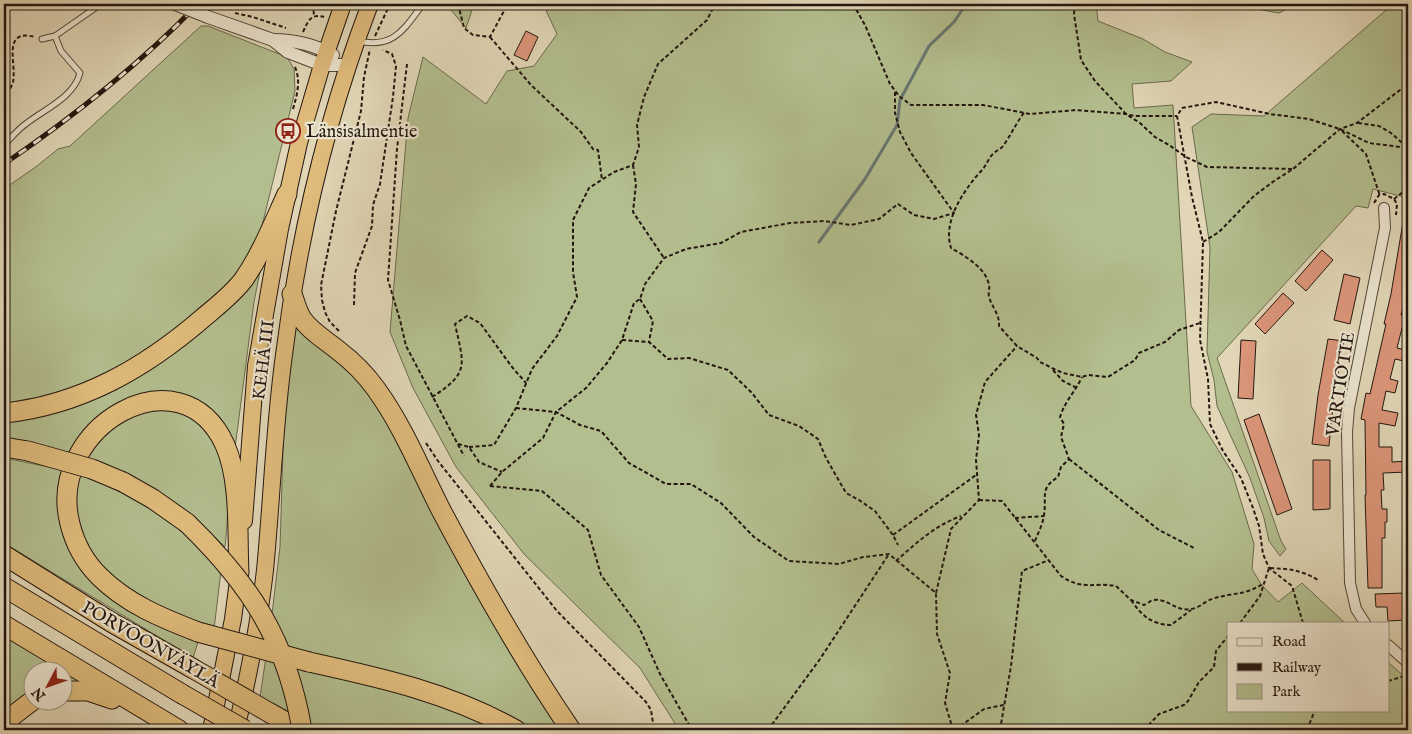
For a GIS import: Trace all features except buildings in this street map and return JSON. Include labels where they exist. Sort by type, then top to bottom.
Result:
[{"type":"highway","name":"KEHÄ III","points":[[211,729],[233,620],[247,492],[256,366],[268,288],[299,143],[324,58],[343,4]]},
{"type":"highway","name":"KEHÄ III","points":[[236,730],[247,680],[264,572],[276,424],[292,294],[309,207],[329,127],[348,64],[364,43],[370,4]]},
{"type":"highway","points":[[4,413],[60,403],[83,395],[127,373],[184,335],[228,297],[243,279],[268,234],[287,194]]},
{"type":"highway","points":[[292,294],[302,319],[359,369],[375,387],[389,408],[486,593],[532,671],[571,730]]},
{"type":"highway","points":[[239,573],[235,482],[231,462],[216,429],[205,417],[192,408],[178,402],[161,401],[145,403],[126,409],[107,421],[91,435],[79,452],[70,473],[67,490],[67,514],[73,536],[84,558],[99,576],[137,606],[198,632],[309,662],[398,682],[455,700],[516,730]]},
{"type":"highway","points":[[4,448],[28,451],[92,469],[123,482],[187,522],[233,571],[272,632],[286,664],[295,693],[301,730]]},
{"type":"highway","name":"PORVOONVÄYLÄ","points":[[4,555],[95,612],[301,730]]},
{"type":"highway","name":"PORVOONVÄYLÄ","points":[[4,587],[245,730]]},
{"type":"highway","points":[[4,625],[177,729]]},
{"type":"highway","points":[[72,691],[88,691],[100,695],[122,703],[177,729]]},
{"type":"highway","points":[[4,727],[22,709]]},
{"type":"street","points":[[175,4],[273,40],[288,52],[296,55],[324,58],[348,64]]},
{"type":"street","points":[[273,40],[293,40],[324,58]]},
{"type":"street","name":"VARTIOTIE","points":[[1364,622],[1356,609],[1350,584],[1347,432],[1349,408],[1385,228],[1384,208]]},
{"type":"street","points":[[1390,647],[1408,663]]},
{"type":"lane","points":[[42,39],[55,36],[101,4]]},
{"type":"lane","points":[[364,43],[384,43],[405,28],[423,4]]},
{"type":"lane","points":[[4,145],[24,125],[71,90],[77,83],[80,73],[61,51],[55,36]]},
{"type":"path","points":[[312,4],[314,16]]},
{"type":"path","points":[[376,34],[390,4]]},
{"type":"path","points":[[458,4],[464,28],[474,35],[490,37],[531,85],[581,132],[593,149],[598,150],[602,180]]},
{"type":"path","points":[[664,258],[633,212],[636,184],[632,165],[639,147],[637,125],[644,97],[658,64],[707,20],[715,4]]},
{"type":"path","points":[[853,4],[865,25],[887,78],[899,96],[911,105],[983,106],[1030,114],[1076,110],[1134,116],[1177,116]]},
{"type":"path","points":[[1075,4],[1074,14],[1081,60],[1095,81],[1126,114],[1140,123],[1155,137],[1170,144],[1186,157],[1207,167],[1293,169]]},
{"type":"path","points":[[490,37],[504,9]]},
{"type":"path","points":[[234,13],[286,28]]},
{"type":"path","points":[[4,100],[13,82],[12,45],[16,39],[28,35],[42,39]]},
{"type":"path","points":[[342,334],[330,322],[325,312],[322,300],[322,285],[336,211],[361,111],[364,43],[392,54],[396,66],[380,184],[373,205],[372,226],[355,273],[354,305]]},
{"type":"path","points":[[293,109],[298,91],[298,74],[293,62],[296,55]]},
{"type":"path","points":[[407,64],[397,149],[388,280],[406,346],[464,456]]},
{"type":"path","points":[[1203,242],[1219,232],[1254,196],[1293,169],[1340,129],[1357,123],[1400,90],[1408,81]]},
{"type":"path","points":[[895,90],[895,113],[900,132],[911,153],[954,213]]},
{"type":"path","points":[[1303,622],[1292,586],[1269,568],[1264,554],[1259,526],[1244,486],[1223,451],[1210,424],[1208,379],[1200,340],[1203,242],[1192,197],[1177,116],[1182,108],[1216,102],[1270,114],[1309,119],[1340,129],[1369,143],[1408,148]]},
{"type":"path","points":[[1024,113],[1015,124],[1002,147],[993,153],[984,168],[976,176],[954,213],[949,228],[948,240],[951,248],[969,258],[986,274],[990,287],[988,295],[999,320],[999,326],[1017,346],[1052,368],[1082,377],[1088,375],[1108,378],[1135,360],[1139,354],[1164,342],[1179,330],[1200,323]]},
{"type":"path","points":[[1357,123],[1379,126],[1391,133],[1408,148]]},
{"type":"path","points":[[1340,129],[1366,154],[1384,208]]},
{"type":"path","points":[[458,444],[469,447],[494,445],[516,408],[532,369],[557,336],[577,297],[573,272],[573,220],[589,188],[632,165]]},
{"type":"path","points":[[1396,216],[1397,204],[1394,199],[1408,188]]},
{"type":"path","points":[[692,730],[660,674],[639,627],[602,575],[588,530],[542,491],[490,486],[502,472],[544,438],[556,412],[586,388],[608,363],[622,340],[634,302],[640,299],[645,284],[664,258],[686,248],[721,243],[741,232],[790,223],[824,221],[851,225],[878,219],[898,204],[914,215],[934,220],[954,213]]},
{"type":"path","points":[[640,299],[653,321],[649,342]]},
{"type":"path","points":[[432,397],[447,387],[458,376],[462,366],[455,324],[466,316],[480,323],[512,367],[526,382]]},
{"type":"path","points":[[622,340],[649,342],[668,359],[689,358],[728,370],[752,393],[769,415],[799,426],[818,439],[846,494],[875,511],[898,545]]},
{"type":"path","points":[[948,730],[951,724],[945,703],[950,673],[937,634],[936,593],[951,529],[979,500],[976,460],[979,435],[976,415],[985,382],[1017,346]]},
{"type":"path","points":[[1052,368],[1063,381],[1077,388]]},
{"type":"path","points":[[1082,377],[1077,388],[1064,404],[1060,417],[1064,424],[1061,438],[1069,459],[1159,530],[1194,548]]},
{"type":"path","points":[[516,408],[556,412],[580,425],[602,431],[629,463],[666,484],[690,484],[721,503],[754,537],[789,561],[839,564],[863,557],[889,554]]},
{"type":"path","points":[[424,440],[438,461],[557,611],[646,702],[651,710],[654,730]]},
{"type":"path","points":[[469,447],[478,462],[502,472]]},
{"type":"path","points":[[1035,541],[1044,516],[1044,490],[1050,482],[1058,477],[1061,467],[1069,459]]},
{"type":"path","points":[[893,535],[977,474]]},
{"type":"path","points":[[979,500],[1002,501],[1061,576],[1072,583],[1085,586],[1116,586],[1131,600],[1140,613],[1159,624],[1171,625],[1191,610],[1210,600],[1254,590],[1264,583]]},
{"type":"path","points":[[896,561],[915,543],[945,522],[964,516]]},
{"type":"path","points":[[1015,518],[1044,516]]},
{"type":"path","points":[[889,554],[936,593]]},
{"type":"path","points":[[768,730],[820,659],[889,554]]},
{"type":"path","points":[[1000,730],[1011,666],[1022,571],[1049,560]]},
{"type":"path","points":[[1269,568],[1295,570],[1306,573],[1318,580]]},
{"type":"path","points":[[1241,622],[1260,596],[1269,568]]},
{"type":"path","points":[[1131,600],[1144,605],[1155,600],[1167,602],[1177,609],[1191,610]]},
{"type":"path","points":[[1144,730],[1159,714],[1184,706],[1200,682],[1214,667],[1216,651],[1227,637]]},
{"type":"path","points":[[1390,680],[1408,676]]},
{"type":"path","points":[[955,730],[984,709],[1004,705]]},
{"type":"path","points":[[1307,730],[1314,712]]},
{"type":"green space","points":[[446,4],[474,4],[466,28]]},
{"type":"green space","points":[[543,4],[1096,4],[1098,21],[1143,39],[1165,52],[1192,62],[1171,81],[1132,84],[1134,108],[1173,105],[1191,406],[1232,472],[1254,544],[1252,569],[1261,584],[1278,602],[1302,583],[1344,622],[1227,622],[1227,712],[1390,712],[1390,664],[1408,680],[1408,730],[679,730],[640,668],[524,554],[456,467],[413,388],[390,332],[408,118],[423,57],[486,104],[507,71],[534,66],[557,34]]},
{"type":"green space","points":[[1254,4],[1297,4],[1279,13],[1257,9]]},
{"type":"green space","points":[[1393,4],[1408,4],[1408,198],[1373,189],[1368,208],[1356,206],[1217,358],[1281,541],[1286,549],[1280,556],[1269,541],[1264,518],[1250,478],[1217,406],[1214,380],[1207,352],[1210,247],[1192,127],[1211,114],[1264,116]]},
{"type":"green space","points":[[201,26],[208,26],[287,57],[294,69],[295,91],[261,230],[243,266],[220,293],[192,317],[152,347],[123,365],[57,396],[4,407],[4,189],[58,149],[70,146]]},
{"type":"green space","points":[[263,256],[254,302],[234,456],[229,442],[164,395],[72,454],[4,439],[4,419],[108,387]]},
{"type":"green space","points":[[294,328],[325,346],[368,389],[564,730],[528,730],[506,717],[289,648],[272,614],[280,547],[284,418]]},
{"type":"green space","points":[[174,409],[201,425],[219,451],[224,466],[228,499],[225,547],[198,521],[85,457],[94,442],[136,413]]},
{"type":"green space","points":[[4,458],[65,470],[60,501],[62,519],[72,550],[199,639],[193,658],[4,543]]},
{"type":"green space","points":[[77,474],[124,494],[155,511],[183,531],[209,556],[221,571],[214,629],[156,608],[104,571],[88,552],[75,518]]},
{"type":"green space","points":[[4,633],[52,662],[22,662],[22,702],[4,717]]},
{"type":"green space","points":[[266,657],[444,702],[504,730],[319,730],[260,697]]},
{"type":"green space","points":[[72,674],[92,686],[72,685]]},
{"type":"waterway","points":[[819,242],[865,179],[897,125],[900,100],[929,46],[954,22],[966,4]]},
{"type":"railway","points":[[4,164],[55,128],[105,89],[153,48],[198,4]]},
{"type":"place","name":"Länsisalmentie","points":[[288,131]]}]
